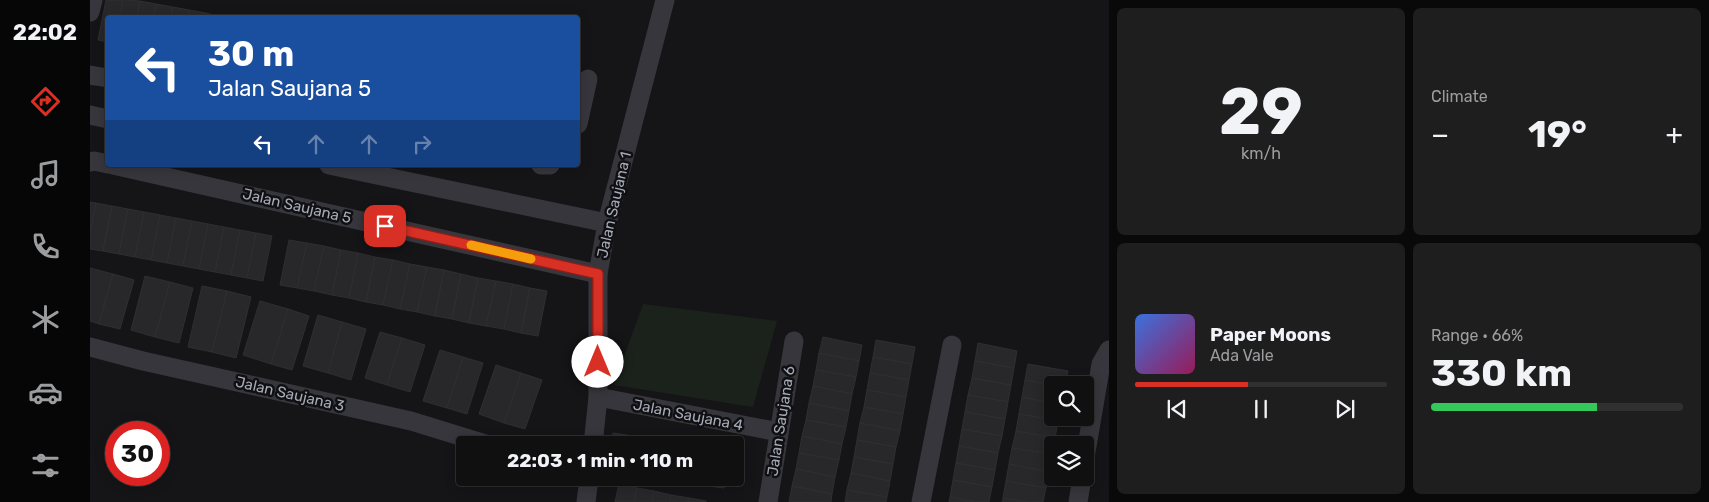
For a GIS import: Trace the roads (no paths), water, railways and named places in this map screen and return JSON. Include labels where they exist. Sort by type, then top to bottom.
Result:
[{"type":"street","points":[[90,12],[93,0]]},
{"type":"street","name":"Jalan Saujana 1","points":[[594,436],[598,398],[598,274],[607,223],[666,0]]},
{"type":"street","points":[[90,75],[105,78]]},
{"type":"street","points":[[580,115],[588,79]]},
{"type":"street","points":[[90,115],[105,118]]},
{"type":"street","points":[[90,162],[105,163]]},
{"type":"street","name":"Jalan Saujana 5","points":[[122,167],[598,274]]},
{"type":"street","points":[[339,167],[607,223]]},
{"type":"street","name":"Jalan Saujana 6","points":[[768,502],[794,341]]},
{"type":"street","points":[[921,502],[952,345]]},
{"type":"street","name":"Jalan Saujana 3","points":[[90,347],[143,361],[411,421],[460,436]]},
{"type":"street","points":[[1089,436],[1101,364],[1109,350]]},
{"type":"street","name":"Jalan Saujana 4","points":[[598,398],[779,432]]},
{"type":"street","points":[[586,502],[589,486]]},
{"type":"street","points":[[1078,502],[1081,486]]}]
